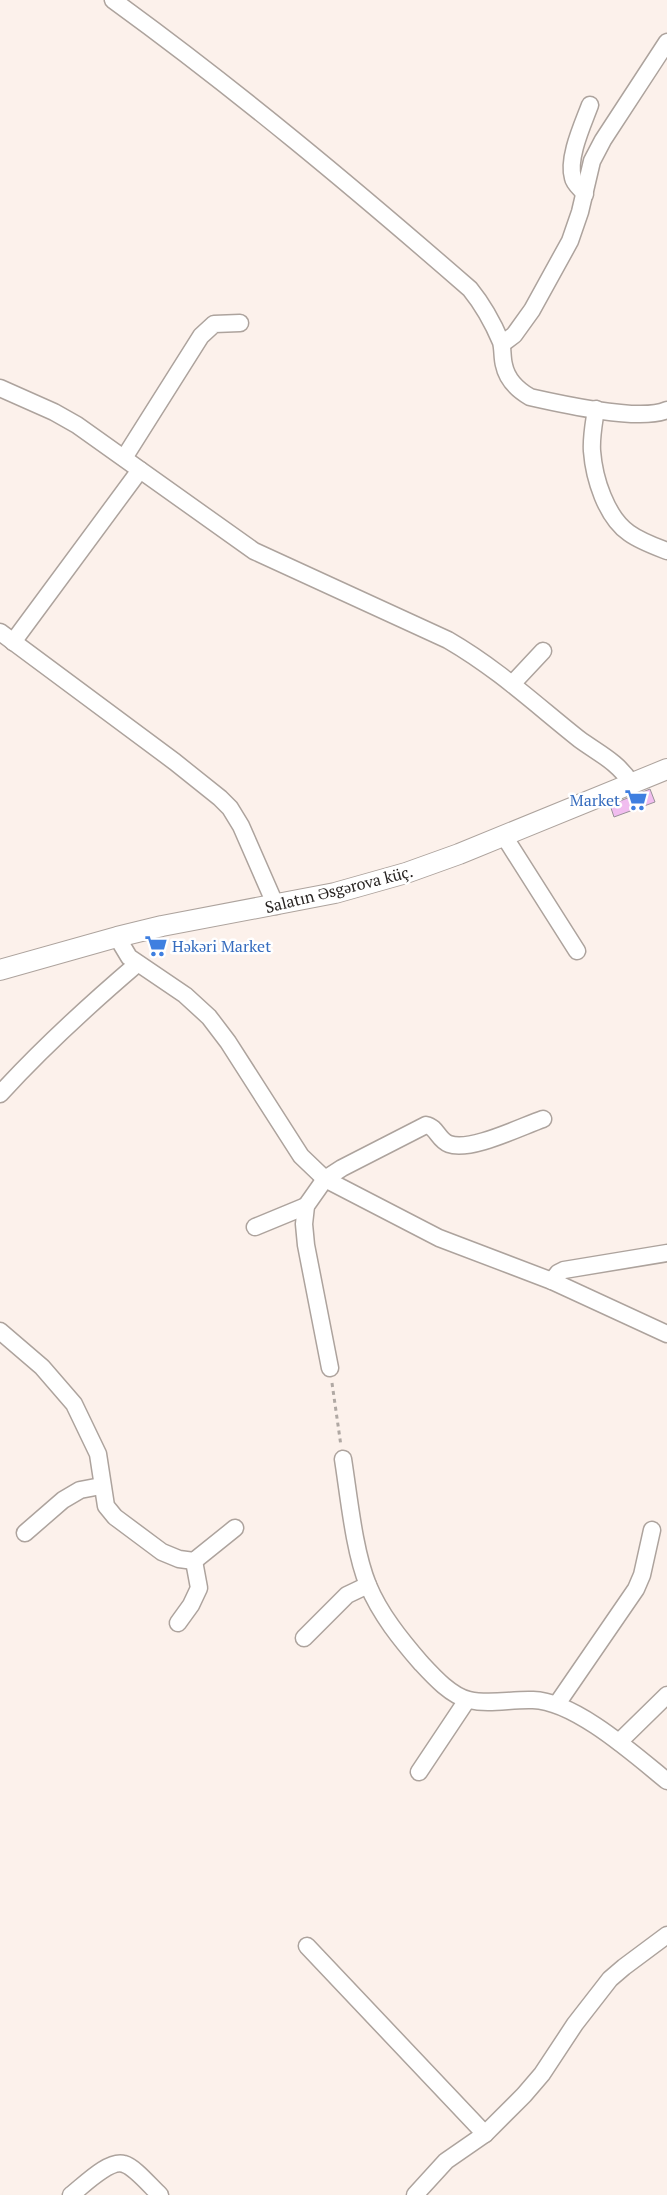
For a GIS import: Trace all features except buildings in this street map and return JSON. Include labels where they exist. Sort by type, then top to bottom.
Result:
[{"type":"street","points":[[113,0],[172,43],[344,180],[470,289],[482,305],[502,344],[504,367],[510,380],[522,392],[530,397],[596,409],[641,414],[659,414],[667,410]]},
{"type":"street","points":[[502,344],[514,335],[532,310],[565,249],[580,212],[592,161],[603,140],[667,42]]},
{"type":"street","points":[[584,194],[573,180],[572,171],[574,152],[590,104]]},
{"type":"street","points":[[124,458],[201,336],[214,324],[240,323]]},
{"type":"street","points":[[0,388],[54,412],[124,458],[254,551],[448,640],[468,652],[513,683],[580,740],[616,764],[624,772],[630,783]]},
{"type":"street","points":[[596,409],[592,451],[596,472],[606,501],[617,522],[628,532],[638,539],[667,551]]},
{"type":"street","points":[[140,470],[6,637],[175,762],[225,803],[241,826],[276,906]]},
{"type":"street","points":[[513,683],[543,651]]},
{"type":"street","name":"Salatın Əsgərova küç.","points":[[0,970],[162,926],[276,906],[406,874],[667,769]]},
{"type":"street","points":[[504,836],[577,951]]},
{"type":"street","points":[[117,937],[122,947],[137,964],[185,995],[209,1017],[228,1042],[300,1156],[325,1179],[439,1238],[552,1281],[667,1334]]},
{"type":"street","points":[[0,1094],[32,1058],[68,1023],[137,964]]},
{"type":"street","points":[[330,1368],[306,1245],[304,1224],[306,1206],[325,1179],[342,1168],[426,1125],[434,1129],[441,1140],[447,1144],[462,1147],[542,1119]]},
{"type":"street","points":[[255,1227],[306,1206]]},
{"type":"street","points":[[552,1281],[558,1273],[564,1270],[667,1253]]},
{"type":"street","points":[[0,1331],[42,1367],[74,1404],[98,1454],[102,1474],[101,1486],[106,1506],[115,1517],[162,1552],[179,1559],[194,1561],[235,1528]]},
{"type":"street","points":[[343,1459],[360,1560],[368,1585],[383,1614],[409,1650],[438,1682],[467,1700],[493,1703],[533,1700],[557,1704],[619,1742],[667,1781]]},
{"type":"street","points":[[26,1532],[63,1500],[80,1490],[101,1486]]},
{"type":"street","points":[[557,1704],[636,1589],[642,1575],[652,1530]]},
{"type":"street","points":[[178,1623],[191,1605],[199,1588],[194,1561]]},
{"type":"street","points":[[304,1638],[347,1594],[368,1585]]},
{"type":"street","points":[[619,1742],[667,1695]]},
{"type":"street","points":[[419,1772],[467,1700]]},
{"type":"street","points":[[415,2195],[446,2161],[485,2134],[542,2074],[576,2024],[610,1980],[624,1967],[667,1935]]},
{"type":"street","points":[[307,1946],[485,2134]]},
{"type":"street","points":[[71,2195],[107,2167],[116,2163],[131,2167],[160,2195]]},
{"type":"path","points":[[330,1368],[343,1459]]},
{"type":"place","name":"Market","points":[[636,800]]},
{"type":"place","name":"Həkəri Market","points":[[156,946]]}]
